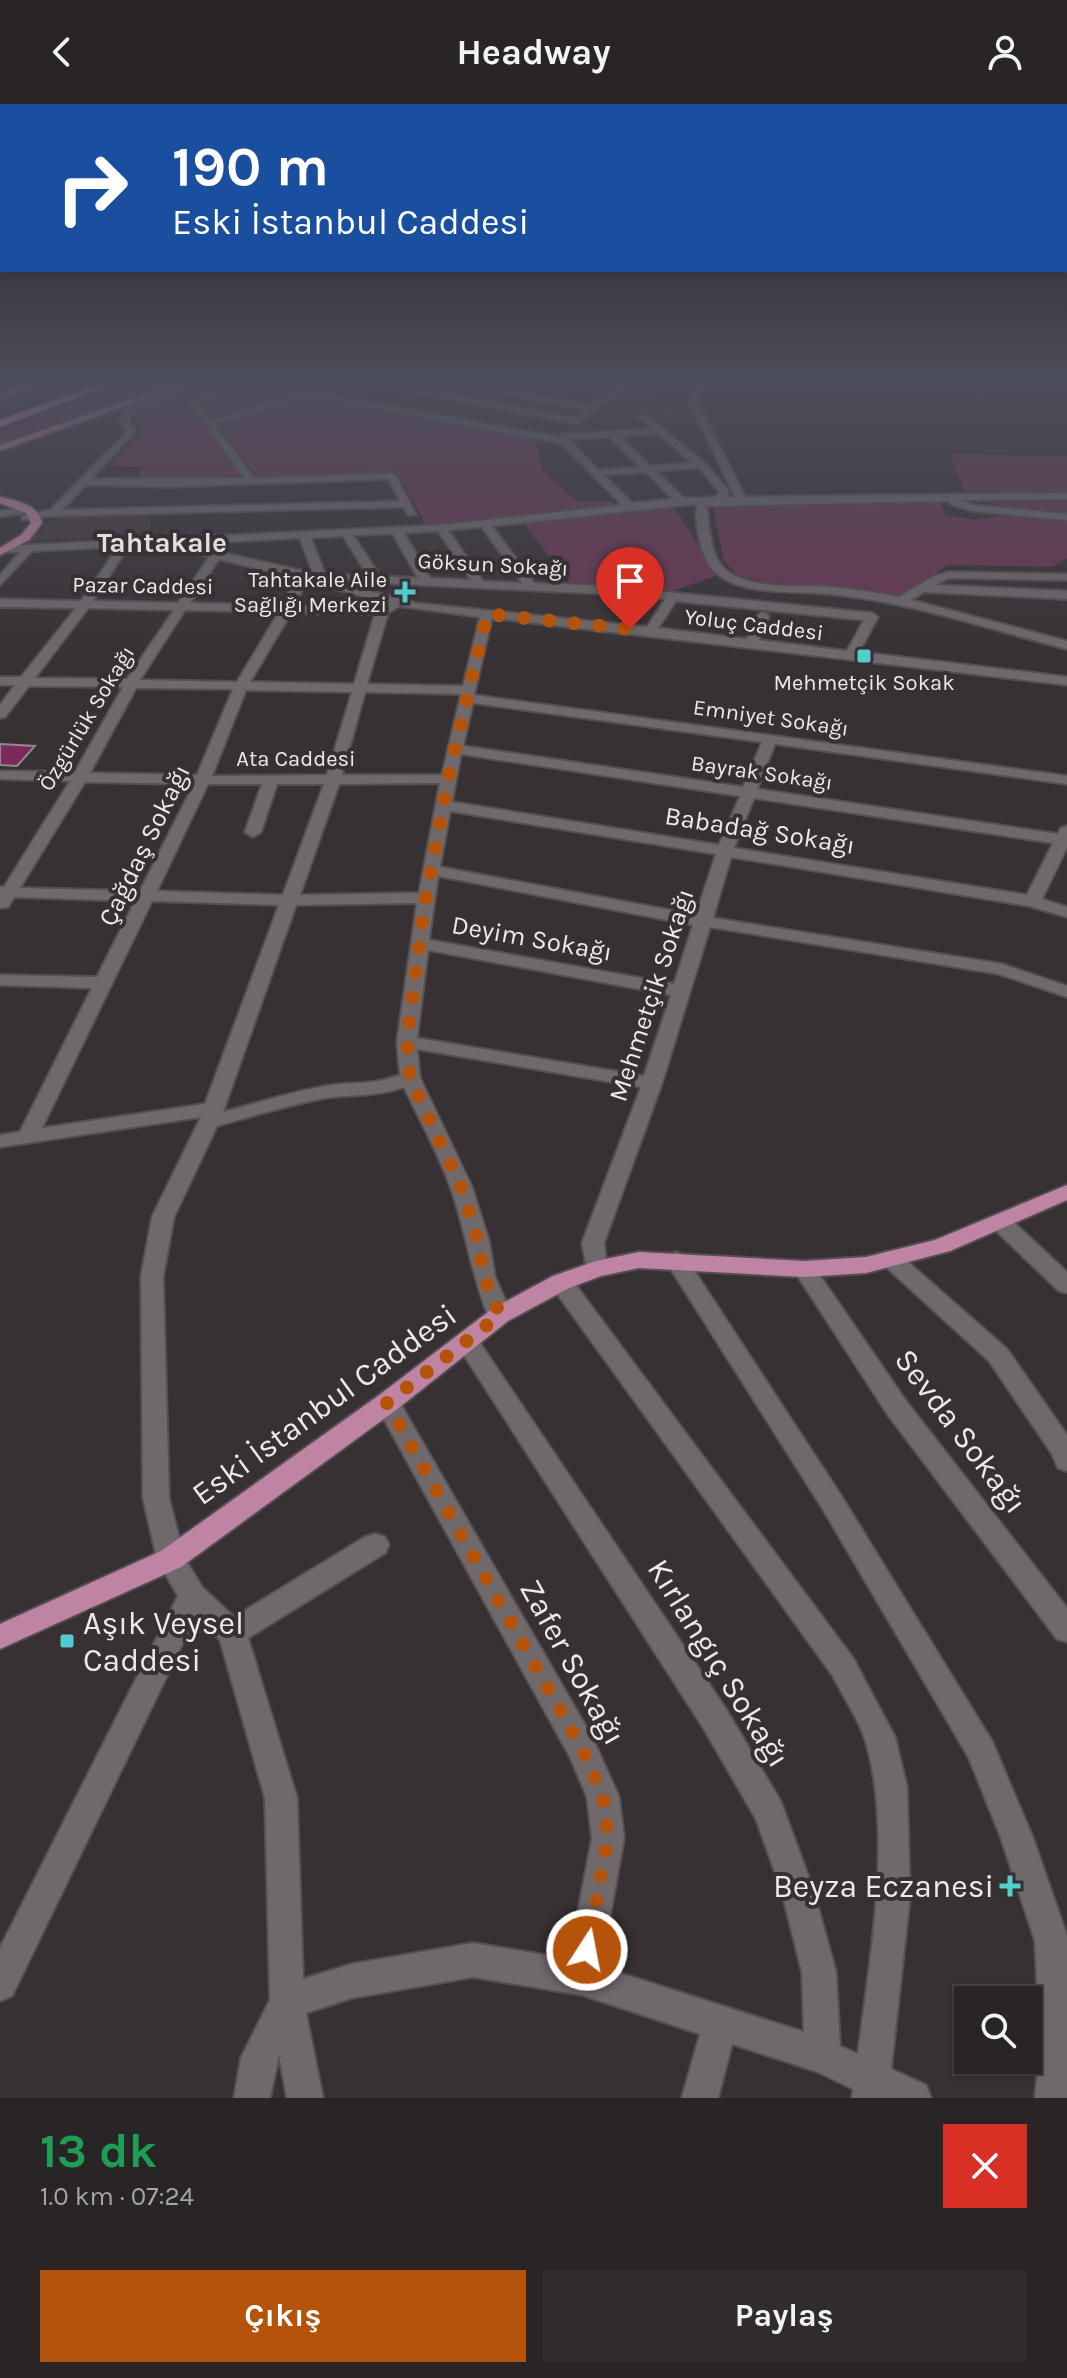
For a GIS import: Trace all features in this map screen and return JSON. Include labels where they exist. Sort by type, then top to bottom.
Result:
[{"type":"main road","points":[[0,500],[14,503],[37,527],[32,536],[9,548]]},
{"type":"main road","points":[[9,548],[24,528],[27,515]]},
{"type":"main road","name":"Eski İstanbul Caddesi","points":[[0,1637],[171,1559],[468,1343],[500,1315],[561,1282],[596,1269],[639,1260],[804,1269],[892,1260],[942,1246],[1067,1192]]},
{"type":"street","points":[[53,513],[92,472]]},
{"type":"street","points":[[244,472],[250,480]]},
{"type":"street","points":[[596,473],[608,472]]},
{"type":"street","points":[[651,472],[681,501]]},
{"type":"street","points":[[707,472],[724,492],[721,499]]},
{"type":"street","points":[[728,472],[741,499]]},
{"type":"street","points":[[596,473],[628,505]]},
{"type":"street","points":[[82,482],[169,484],[391,476],[421,530]]},
{"type":"street","points":[[335,478],[338,504]]},
{"type":"street","points":[[944,496],[972,508],[1067,517]]},
{"type":"street","points":[[0,582],[9,548],[421,530],[628,505],[721,499],[1067,497]]},
{"type":"street","points":[[705,500],[701,506],[712,561],[727,575],[751,582],[903,600],[1066,644]]},
{"type":"street","points":[[0,514],[407,504]]},
{"type":"street","points":[[212,539],[215,509]]},
{"type":"street","points":[[485,524],[531,587]]},
{"type":"street","points":[[441,528],[480,585]]},
{"type":"street","points":[[397,531],[426,582]]},
{"type":"street","points":[[347,534],[375,578]]},
{"type":"street","points":[[305,536],[310,575]]},
{"type":"street","points":[[262,566],[267,563],[263,537]]},
{"type":"street","name":"Yoluç Caddesi","points":[[156,540],[310,575],[389,607],[650,631],[1067,681]]},
{"type":"street","points":[[0,714],[85,604],[127,541]]},
{"type":"street","name":"Özgürlük Sokağı","points":[[3,897],[80,777],[131,684],[216,555]]},
{"type":"street","points":[[903,600],[938,578],[960,574],[1067,577]]},
{"type":"street","points":[[960,574],[1014,594],[1067,608]]},
{"type":"street","name":"Göksun Sokağı","points":[[310,575],[673,596],[872,617],[850,656]]},
{"type":"street","name":"Çağdaş Sokağı","points":[[28,1137],[203,780],[241,686],[310,575]]},
{"type":"street","points":[[923,588],[1067,595]]},
{"type":"street","points":[[650,631],[673,596]]},
{"type":"street","name":"Pazar Caddesi","points":[[0,603],[389,607]]},
{"type":"street","points":[[305,2098],[287,2002],[281,1798],[232,1633],[192,1595],[171,1559],[156,1498],[152,1277],[163,1217],[212,1115],[333,780],[360,687],[389,607]]},
{"type":"street","points":[[487,614],[448,779],[426,898],[407,1042],[410,1078],[461,1187],[478,1241],[484,1277],[500,1315]]},
{"type":"street","points":[[751,643],[763,616]]},
{"type":"street","name":"Emniyet Sokağı","points":[[0,681],[360,687],[469,694],[1067,780]]},
{"type":"street","name":"Mehmetçik Sokağı","points":[[596,1269],[593,1243],[652,1083],[725,851],[770,739]]},
{"type":"street","name":"Bayrak Sokağı","points":[[455,749],[1066,837]]},
{"type":"street","name":"Ata Caddesi","points":[[0,775],[203,780],[448,779]]},
{"type":"street","points":[[253,832],[271,780]]},
{"type":"street","name":"Babadağ Sokağı","points":[[444,805],[1032,901],[1067,912]]},
{"type":"street","points":[[1032,901],[1066,837]]},
{"type":"street","points":[[431,870],[701,921],[1002,969],[1067,992]]},
{"type":"street","points":[[3,897],[426,898]]},
{"type":"street","name":"Deyim Sokağı","points":[[421,944],[681,991]]},
{"type":"street","points":[[0,980],[103,983]]},
{"type":"street","points":[[407,1042],[652,1083]]},
{"type":"street","points":[[0,1141],[212,1115],[340,1090],[377,1090],[410,1078]]},
{"type":"street","points":[[1000,1222],[1067,1285]]},
{"type":"street","points":[[676,1260],[833,1504],[981,1751],[1017,1838],[1052,1941],[1058,2044],[1053,2098]]},
{"type":"street","points":[[892,1260],[998,1355],[1064,1451],[1067,1461]]},
{"type":"street","name":"Sevda Sokağı","points":[[804,1269],[897,1408],[1067,1630]]},
{"type":"street","points":[[561,1282],[843,1667],[880,1737],[891,1787],[894,1896],[872,2090]]},
{"type":"street","name":"Kırlangıç Sokağı","points":[[468,1343],[715,1719],[770,1813],[797,1889],[819,1972],[823,2056]]},
{"type":"street","name":"Zafer Sokağı","points":[[387,1403],[582,1749],[603,1797],[608,1838],[582,1978]]},
{"type":"street","points":[[232,1633],[375,1545]]},
{"type":"street","points":[[0,1984],[192,1595]]},
{"type":"street","points":[[252,2098],[259,2058],[287,2002],[352,1981],[473,1960],[582,1978],[823,2056],[872,2090],[913,2098]]},
{"type":"street","points":[[700,2098],[720,2024]]},
{"type":"shaded area","points":[[140,472],[238,472],[241,477],[191,482],[136,481]]},
{"type":"shaded area","points":[[254,472],[544,472],[576,501],[612,501],[616,505],[542,516],[427,526],[398,474],[258,478]]},
{"type":"shaded area","points":[[957,472],[1067,472],[1067,494],[966,493]]},
{"type":"shaded area","points":[[938,498],[946,515],[974,520],[1024,512],[987,502],[1067,502],[1067,558],[1053,567],[947,565],[903,597],[859,589],[762,582],[737,575],[724,561],[712,502]]},
{"type":"shaded area","points":[[672,504],[718,575],[668,593],[572,586],[524,524]]},
{"type":"shaded area","points":[[151,512],[150,536],[30,541],[59,514]]},
{"type":"building","points":[[0,744],[35,746],[17,766],[0,765]]},
{"type":"place","name":"Tahtakale Aile Sağlığı Merkezi","points":[[405,592]]},
{"type":"place","name":"Mehmetçik Sokak","points":[[864,656]]},
{"type":"place","name":"Aşık Veysel Caddesi","points":[[67,1641]]},
{"type":"place","name":"Beyza Eczanesi","points":[[1010,1886]]},
{"type":"district","name":"Tahtakale","points":[[162,542]]},
{"type":"route","points":[[587,1950],[608,1838],[603,1797],[582,1749],[387,1403],[468,1343],[500,1315],[484,1277],[478,1241],[461,1187],[410,1078],[407,1042],[424,907],[451,765],[487,614],[630,629]]}]
